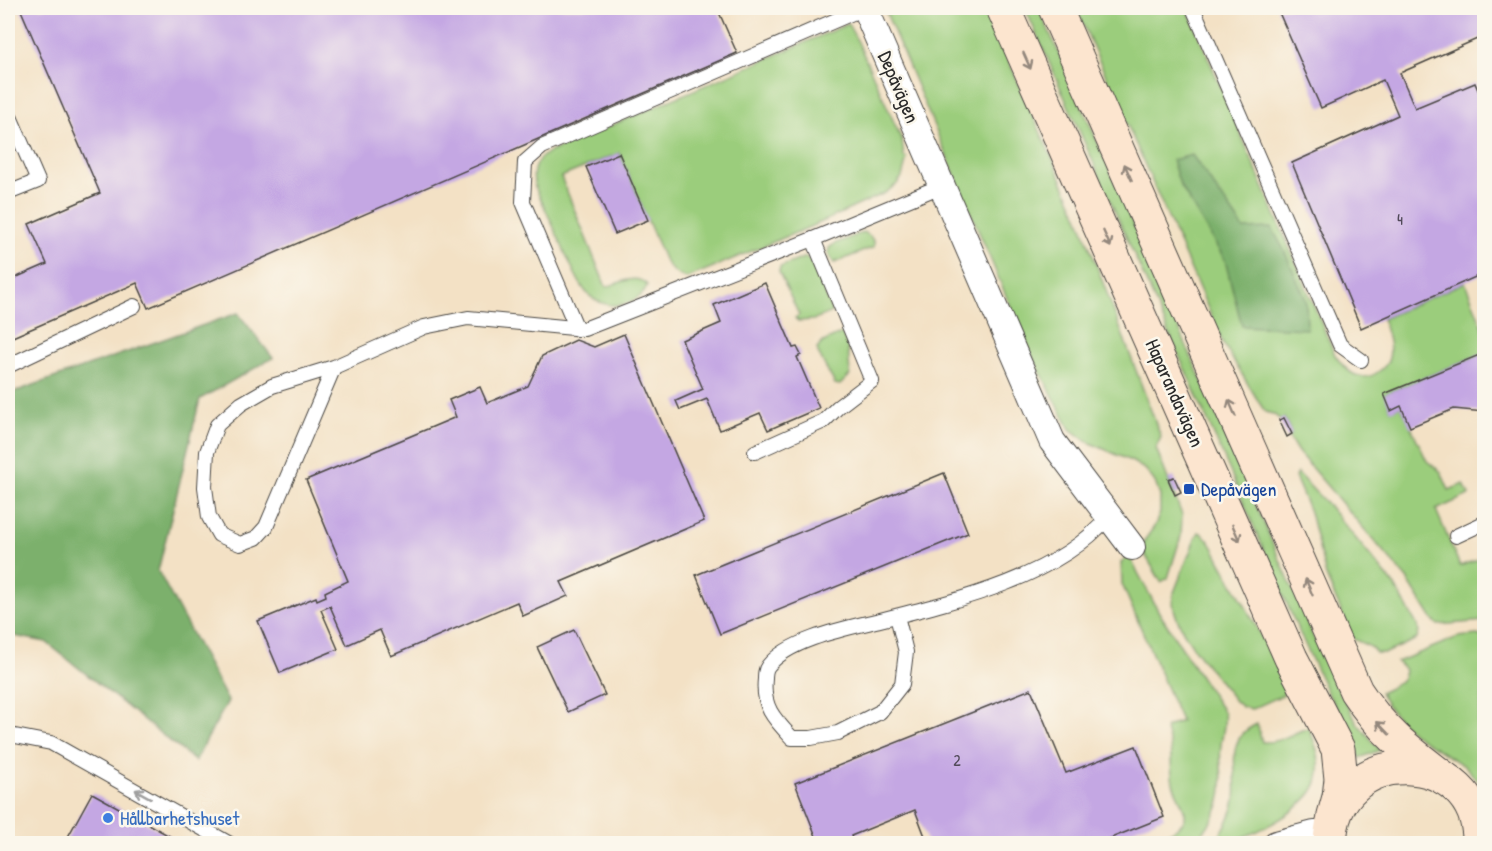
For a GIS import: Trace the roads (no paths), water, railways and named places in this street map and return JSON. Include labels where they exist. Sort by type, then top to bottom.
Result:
[{"type":"main road","name":"Haparandavägen","points":[[1003,8],[1292,658],[1338,749],[1341,768],[1339,797],[1331,831]]},
{"type":"main road","points":[[1055,8],[1356,691],[1381,726],[1407,751],[1444,778],[1467,800],[1476,819],[1479,843]]},
{"type":"main road","points":[[1331,831],[1351,789],[1363,779],[1382,770],[1395,767],[1415,767],[1444,778]]},
{"type":"street","name":"Depåvägen","points":[[864,8],[1052,441],[1132,548]]},
{"type":"street","points":[[1276,843],[1331,831]]},
{"type":"lane","points":[[577,329],[522,202],[525,162],[542,147],[864,8]]},
{"type":"lane","points":[[1193,8],[1340,345],[1361,360]]},
{"type":"lane","points":[[8,112],[38,181],[8,193]]},
{"type":"lane","points":[[334,367],[266,527],[256,538],[240,544],[219,535],[209,516],[205,487],[207,452],[217,425],[241,404],[272,386],[334,367],[424,327],[468,318],[584,329],[941,186]]},
{"type":"lane","points":[[755,452],[824,421],[872,381],[813,239]]},
{"type":"lane","points":[[8,366],[134,306]]},
{"type":"lane","points":[[897,615],[906,652],[902,684],[880,712],[838,733],[811,738],[792,738],[772,717],[763,693],[766,668],[783,651],[832,631],[897,615],[956,601],[1032,572],[1080,545],[1096,532],[1108,517]]},
{"type":"lane","points":[[1456,536],[1485,523]]},
{"type":"lane","points":[[8,738],[15,736],[51,743],[230,843]]},
{"type":"place","name":"Depåvägen","points":[[1189,489]]},
{"type":"place","name":"Hållbarhetshuset","points":[[108,818]]}]
